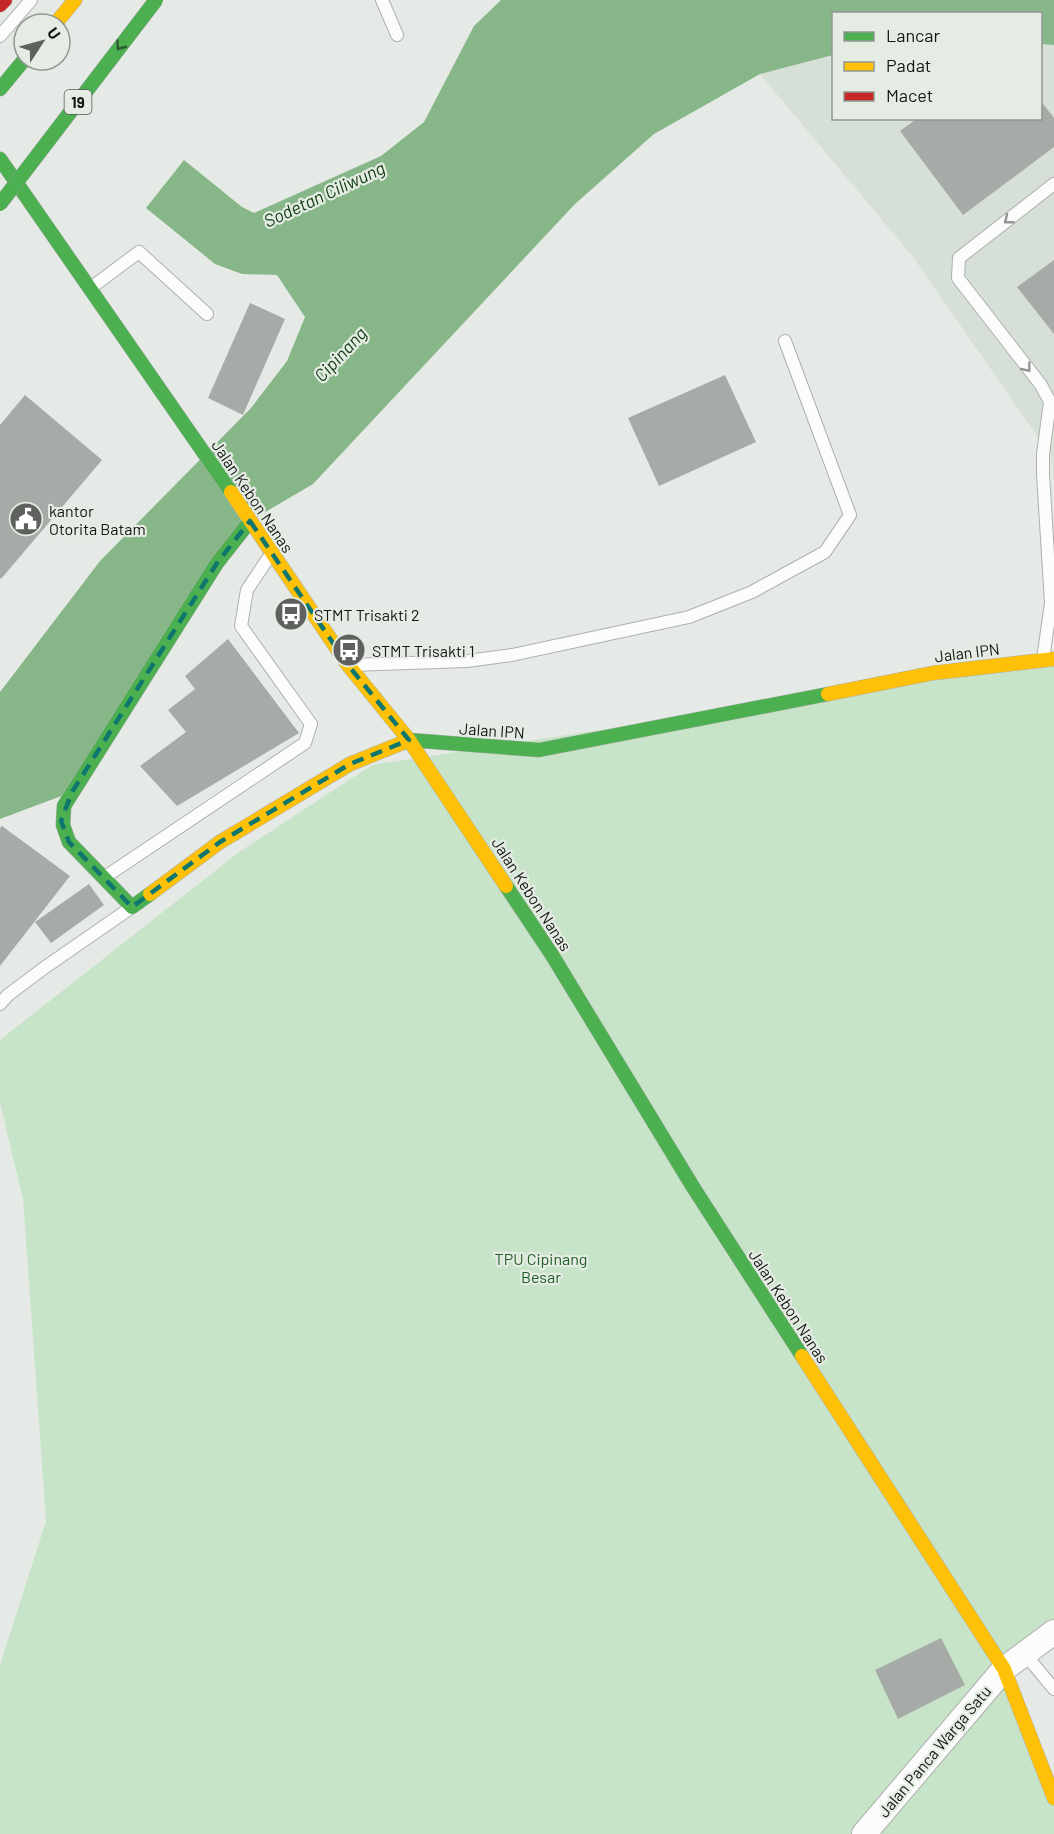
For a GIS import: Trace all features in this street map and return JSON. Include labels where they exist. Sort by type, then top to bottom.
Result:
[{"type":"main road","points":[[0,5],[4,0]]},
{"type":"main road","points":[[65,12],[75,0]]},
{"type":"main road","name":"19","points":[[0,204],[156,0]]},
{"type":"main road","points":[[0,89],[14,72]]},
{"type":"main road","name":"Jalan Kebon Nanas","points":[[0,159],[92,288],[348,665],[409,740],[552,955],[693,1187],[1004,1669],[1054,1798]]},
{"type":"main road","points":[[132,907],[69,842],[63,833],[61,821],[64,806],[246,516]]},
{"type":"main road","name":"Jalan IPN","points":[[132,907],[239,830],[350,764],[409,740],[539,750],[933,673],[1049,660]]},
{"type":"street","name":"Jalan Panca Warga Satu","points":[[864,1834],[1004,1669],[1054,1632]]},
{"type":"lane","points":[[0,36],[31,0]]},
{"type":"lane","points":[[382,0],[397,35]]},
{"type":"lane","points":[[1049,660],[1052,573],[1042,474],[1050,402],[1041,385],[958,278],[959,258],[1054,184]]},
{"type":"lane","points":[[92,288],[139,252],[207,314]]},
{"type":"lane","points":[[348,665],[467,661],[512,655],[689,617],[752,592],[825,552],[850,515],[785,341]]},
{"type":"lane","points":[[104,878],[305,743],[311,724],[241,626],[247,590],[271,554]]},
{"type":"lane","name":"Jalan IPN","points":[[0,1004],[8,995],[44,968],[132,907]]},
{"type":"lane","points":[[1024,1653],[1054,1689]]},
{"type":"highlighted area","points":[[250,521],[348,665],[409,740],[350,764],[220,842],[132,907],[69,842],[61,821],[72,792],[217,563]]},
{"type":"shaded area","points":[[1042,44],[1054,45],[1054,482],[1051,456],[913,257],[760,74],[832,55],[832,120],[1042,120]]},
{"type":"green space","name":"TPU Cipinang Besar","points":[[1054,660],[1054,1633],[1004,1669],[1054,1798],[1054,1834],[0,1834],[0,1665],[46,1521],[23,1199],[0,1103],[0,1040],[239,852],[372,765]]},
{"type":"water","points":[[501,0],[1054,0],[1054,45],[1042,44],[1042,12],[832,12],[832,55],[760,74],[654,134],[575,204],[313,484],[250,521],[72,792],[0,819],[0,692],[100,561],[251,408],[287,361],[305,317],[277,275],[242,274],[215,264],[146,208],[184,160],[242,207],[254,213],[381,156],[424,122],[474,26]]},
{"type":"building","points":[[1042,103],[1054,118],[1054,147],[963,215],[900,131],[915,120],[1042,120]]},
{"type":"building","points":[[1054,260],[1054,334],[1017,287]]},
{"type":"building","points":[[250,303],[285,319],[243,415],[208,398]]},
{"type":"building","points":[[725,375],[756,442],[659,486],[628,418]]},
{"type":"building","name":"kantor Otorita Batam","points":[[25,395],[102,460],[1,579],[0,425]]},
{"type":"building","points":[[228,639],[299,733],[177,806],[140,766],[186,732],[168,710],[195,689],[185,676]]},
{"type":"building","points":[[2,826],[70,876],[0,966],[0,828]]},
{"type":"building","points":[[89,884],[104,905],[51,943],[35,922]]},
{"type":"building","points":[[941,1638],[965,1685],[898,1719],[875,1670]]},
{"type":"traffic: fast","points":[[0,204],[156,0]]},
{"type":"traffic: fast","points":[[0,89],[14,72]]},
{"type":"traffic: fast","points":[[0,159],[231,492]]},
{"type":"traffic: fast","points":[[150,894],[132,907],[69,842],[63,825],[64,806],[217,563],[250,521]]},
{"type":"traffic: fast","points":[[402,743],[409,740],[539,750],[828,694]]},
{"type":"traffic: fast","points":[[506,886],[552,955],[693,1187],[802,1356]]},
{"type":"traffic: slow","points":[[65,12],[75,0]]},
{"type":"traffic: slow","points":[[231,492],[348,665],[409,740],[506,886]]},
{"type":"traffic: slow","points":[[828,694],[933,673],[1054,659]]},
{"type":"traffic: slow","points":[[150,894],[220,842],[350,764],[402,743]]},
{"type":"traffic: slow","points":[[802,1356],[1004,1669],[1054,1798]]},
{"type":"traffic: jam","points":[[0,5],[5,0]]},
{"type":"place","name":"kantor Otorita Batam","points":[[26,519]]},
{"type":"place","name":"STMT Trisakti 2","points":[[291,614]]},
{"type":"place","name":"STMT Trisakti 1","points":[[349,650]]},
{"type":"water label","name":"Sodetan Ciliwung","points":[[324,194]]},
{"type":"water label","name":"Cipinang","points":[[340,354]]}]
